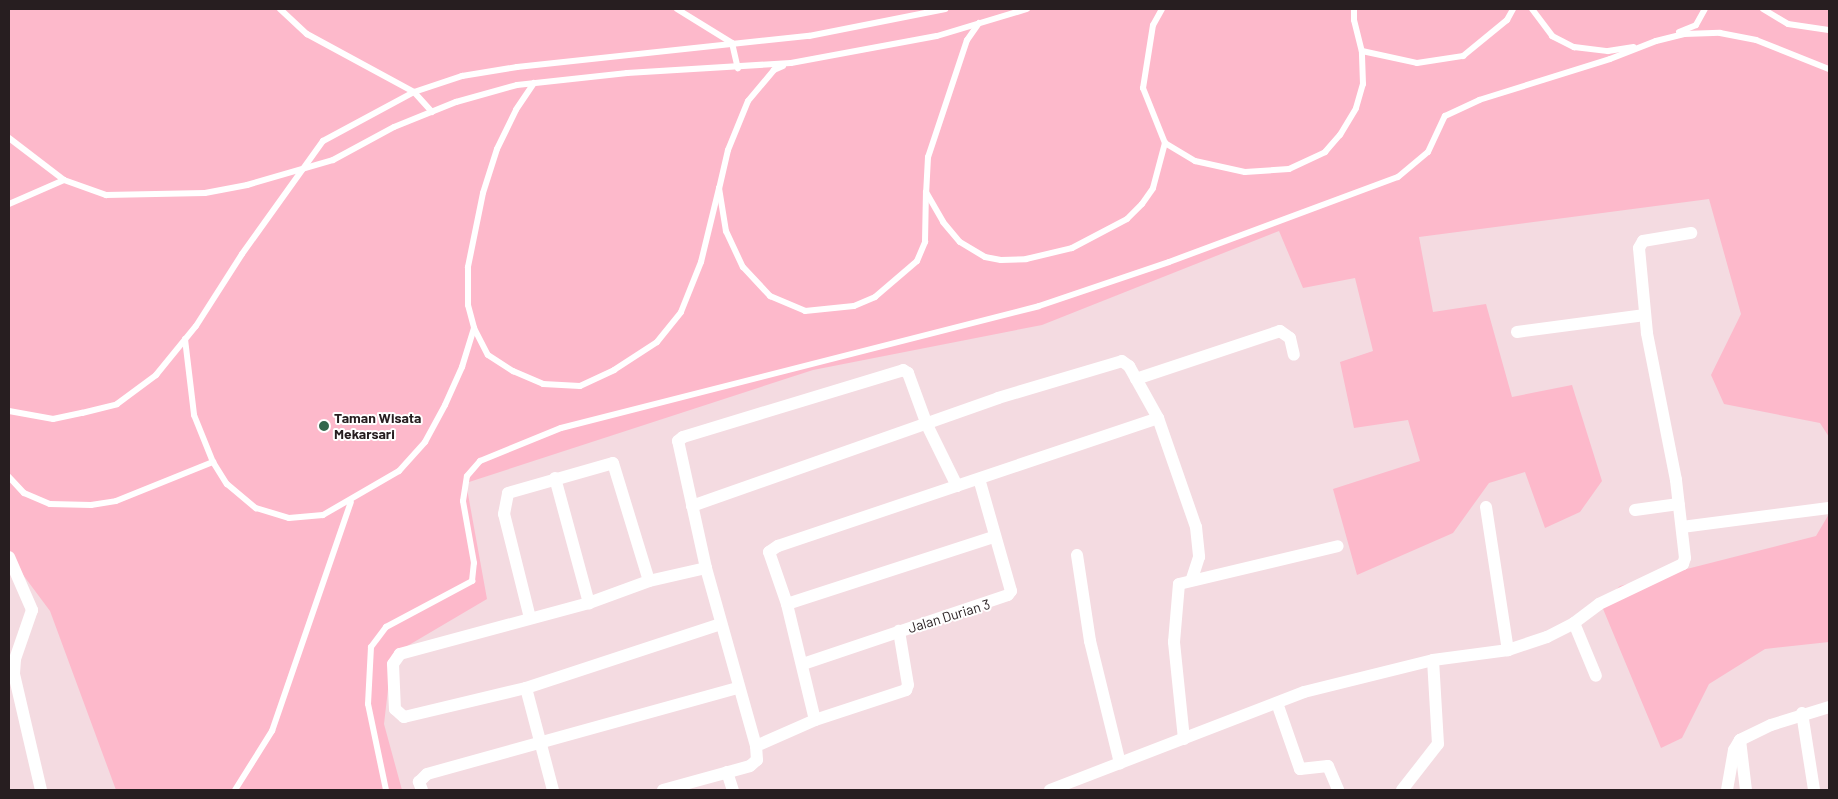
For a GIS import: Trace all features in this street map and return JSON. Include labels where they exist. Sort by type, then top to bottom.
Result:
[{"type":"street","points":[[1050,790],[1304,692],[1433,660],[1508,650],[1546,637],[1574,623],[1599,604],[1683,564],[1685,558],[1679,504],[1645,315],[1640,244],[1690,233]]},
{"type":"street","points":[[1517,332],[1645,315]]},
{"type":"street","points":[[1136,379],[1280,331],[1290,338],[1294,355]]},
{"type":"street","points":[[692,506],[927,425],[998,398],[1120,362],[1128,363],[1158,418],[1196,527],[1199,557],[1192,579]]},
{"type":"street","points":[[663,790],[750,766],[757,760],[756,746],[738,688],[706,568],[677,446],[682,437],[902,370],[908,373],[927,425],[957,486]]},
{"type":"street","points":[[815,720],[787,604],[768,556],[772,549],[1158,418]]},
{"type":"street","points":[[530,618],[504,514],[506,496],[555,478],[613,463],[649,581]]},
{"type":"street","points":[[555,478],[589,603]]},
{"type":"street","name":"Jalan Durian 3","points":[[803,664],[1008,596],[1011,591],[993,537],[979,479]]},
{"type":"street","points":[[1635,510],[1679,504]]},
{"type":"street","points":[[1486,507],[1508,650]]},
{"type":"street","points":[[1682,527],[1829,508]]},
{"type":"street","points":[[787,604],[993,537]]},
{"type":"street","points":[[1184,739],[1176,668],[1175,605],[1179,584],[1192,579],[1338,546]]},
{"type":"street","points":[[1077,555],[1090,641],[1120,763]]},
{"type":"street","points":[[9,557],[32,610],[15,659],[14,674],[41,790]]},
{"type":"street","points":[[706,568],[649,581],[589,603],[400,654],[393,664],[395,709],[404,716],[526,688],[721,624]]},
{"type":"street","points":[[1574,623],[1596,676]]},
{"type":"street","points":[[756,746],[815,720],[906,690],[908,685],[899,631]]},
{"type":"street","points":[[1402,790],[1438,744],[1433,660]]},
{"type":"street","points":[[526,688],[553,790]]},
{"type":"street","points":[[422,790],[419,782],[427,774],[738,688]]},
{"type":"street","points":[[1277,703],[1300,769],[1328,766],[1338,790]]},
{"type":"street","points":[[1727,790],[1734,750],[1740,740],[1802,713],[1829,707]]},
{"type":"street","points":[[1802,713],[1814,790]]},
{"type":"street","points":[[1740,740],[1746,790]]},
{"type":"street","points":[[726,772],[732,790]]},
{"type":"lane","points":[[280,9],[306,34],[414,92],[432,112]]},
{"type":"lane","points":[[677,9],[732,43],[738,68]]},
{"type":"lane","points":[[9,410],[53,418],[116,404],[156,375],[185,339],[322,141],[414,92],[462,76],[517,67],[809,36],[945,9]]},
{"type":"lane","points":[[9,138],[64,180],[106,195],[157,196],[205,193],[300,171],[332,160],[394,127],[456,102],[534,83],[627,73],[738,68],[791,63],[937,36],[1027,9]]},
{"type":"lane","points":[[926,192],[943,222],[960,242],[985,257],[1001,260],[1026,259],[1072,248],[1127,220],[1154,188],[1165,143],[1143,88],[1153,24],[1162,9]]},
{"type":"lane","points":[[1165,143],[1195,161],[1245,172],[1289,169],[1324,152],[1340,135],[1356,108],[1363,84],[1362,51],[1354,20],[1354,9]]},
{"type":"lane","points":[[1362,51],[1417,63],[1463,56],[1507,20],[1513,9]]},
{"type":"lane","points":[[1532,9],[1552,36],[1574,47],[1608,51],[1672,35],[1696,25],[1705,9]]},
{"type":"lane","points":[[1763,9],[1788,24],[1829,30]]},
{"type":"lane","points":[[719,188],[726,231],[743,267],[770,296],[805,311],[854,306],[875,297],[900,278],[917,261],[925,242],[928,157],[967,40],[979,23]]},
{"type":"lane","points":[[386,790],[368,704],[371,647],[386,627],[472,580],[474,563],[463,502],[467,476],[480,460],[590,419],[1039,306],[1169,262],[1398,177],[1428,152],[1446,116],[1479,100],[1610,59],[1656,41],[1684,34],[1720,33],[1756,40],[1829,69]]},
{"type":"lane","points":[[534,83],[516,110],[497,149],[483,193],[468,267],[468,304],[474,328],[488,355],[513,371],[543,384],[580,386],[614,370],[657,342],[681,312],[701,262],[728,150],[748,101],[774,70],[791,63]]},
{"type":"lane","points":[[9,204],[64,180]]},
{"type":"lane","points":[[185,339],[194,415],[213,462],[227,484],[256,508],[289,518],[324,515],[351,502],[399,471],[425,442],[462,367],[474,328]]},
{"type":"lane","points":[[9,477],[24,493],[50,504],[91,505],[116,501],[213,462]]},
{"type":"lane","points":[[235,790],[272,731],[351,502]]},
{"type":"shaded area","name":"Taman Wisata Mekarsari","points":[[9,9],[1829,9],[1829,437],[1820,423],[1724,404],[1711,375],[1741,314],[1709,199],[1419,237],[1433,312],[1486,304],[1512,397],[1572,385],[1602,481],[1580,512],[1545,528],[1525,472],[1489,483],[1453,533],[1357,575],[1333,489],[1420,461],[1408,420],[1354,428],[1340,362],[1373,351],[1355,278],[1303,288],[1279,231],[1042,325],[813,370],[466,483],[487,599],[392,655],[384,724],[402,790],[116,790],[50,611],[9,556]]},
{"type":"shaded area","points":[[1829,514],[1829,642],[1765,649],[1709,684],[1682,738],[1661,748],[1601,604],[1620,586],[1816,536]]},
{"type":"place","name":"Taman Wisata Mekarsari","points":[[324,426]]}]
